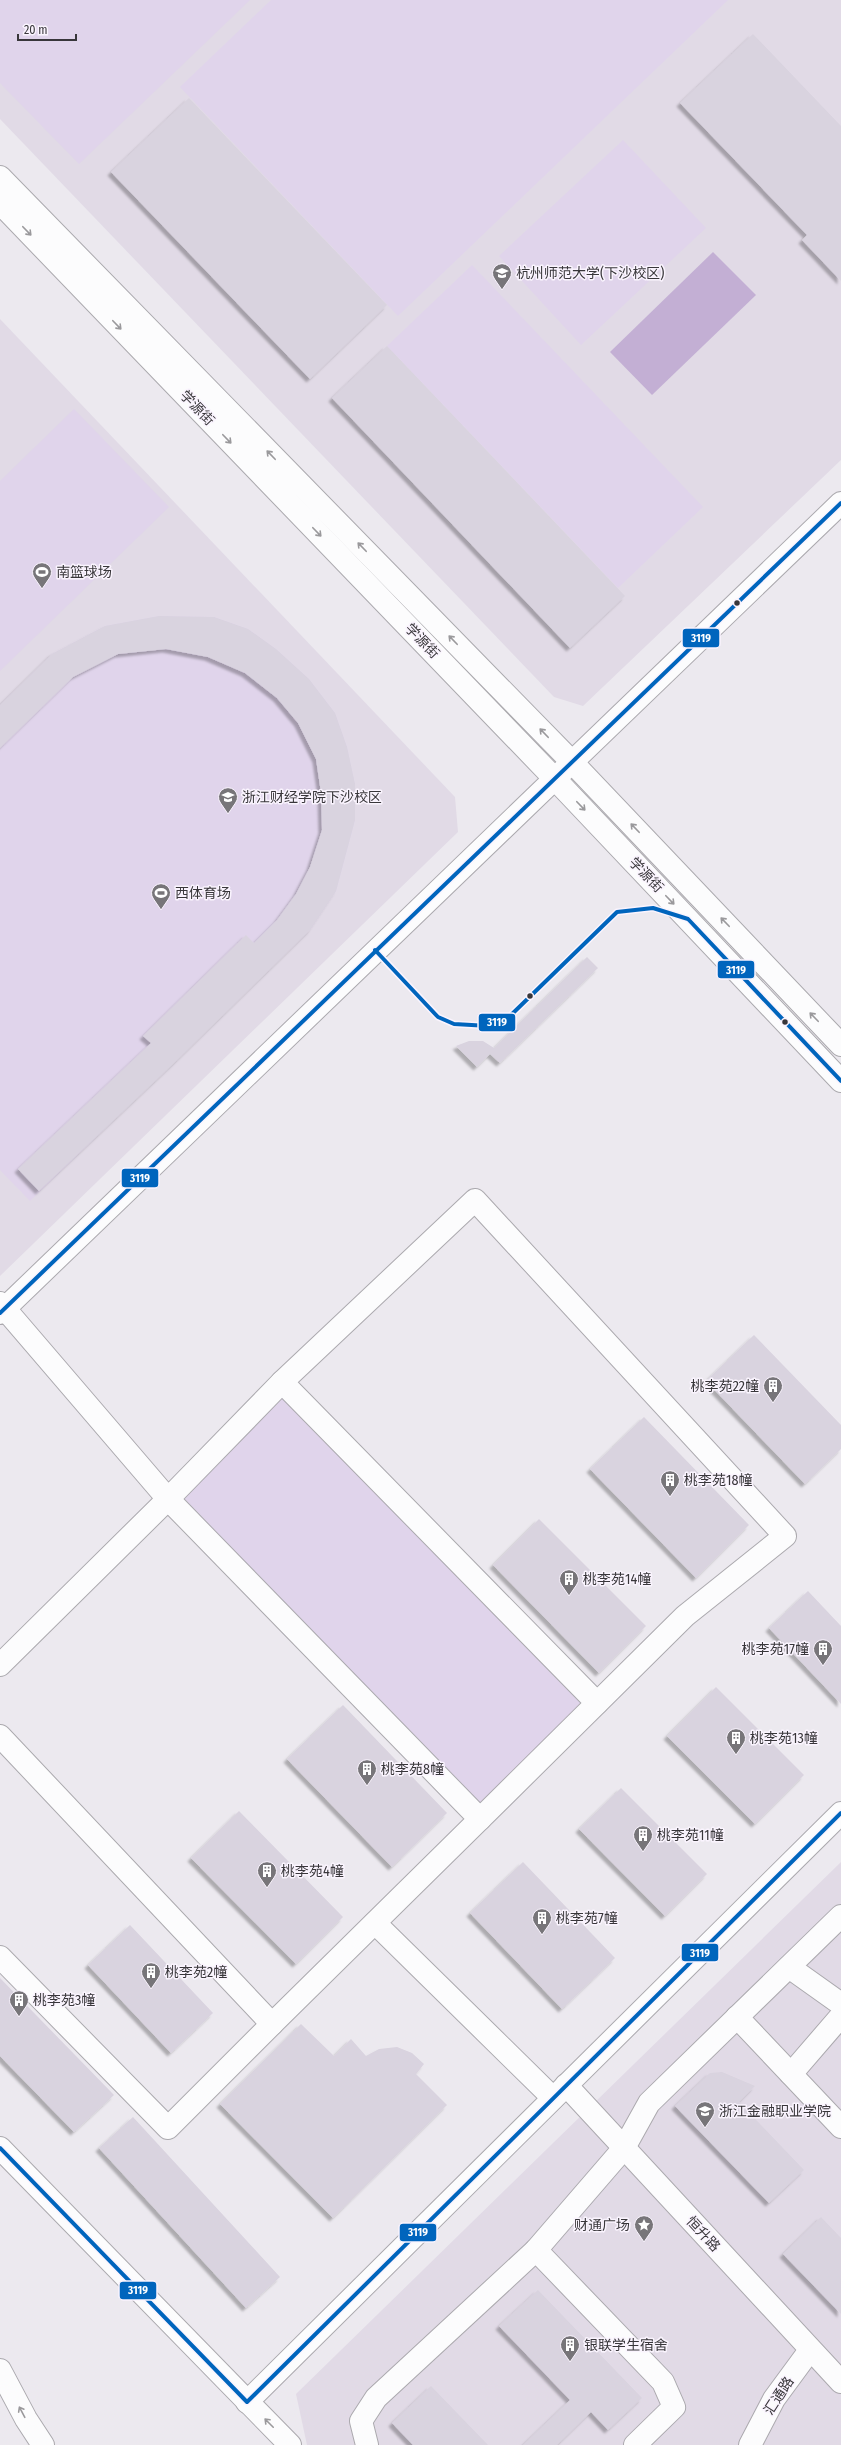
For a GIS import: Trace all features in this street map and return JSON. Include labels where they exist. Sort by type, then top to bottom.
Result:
[{"type":"main road","points":[[0,177],[571,761],[841,1045]]},
{"type":"main road","name":"学源街","points":[[0,203],[554,778],[841,1080]]},
{"type":"main road","points":[[480,1819],[168,1499],[2,1308],[841,503]]},
{"type":"main road","points":[[0,1665],[168,1499],[282,1382],[475,1200],[786,1536],[685,1616],[168,2128],[0,1957]]},
{"type":"main road","points":[[282,1382],[597,1703]]},
{"type":"main road","points":[[0,1736],[272,2024]]},
{"type":"main road","points":[[247,2402],[841,1813]]},
{"type":"main road","points":[[367,2445],[361,2421],[376,2398],[536,2250],[624,2148],[649,2103],[841,1916]]},
{"type":"main road","name":"恒升路","points":[[375,1923],[560,2092],[624,2148],[841,2382]]},
{"type":"main road","points":[[789,1967],[841,2004]]},
{"type":"main road","points":[[791,2074],[841,2016]]},
{"type":"main road","points":[[737,2017],[841,2127]]},
{"type":"main road","points":[[0,2148],[290,2445]]},
{"type":"main road","points":[[536,2250],[663,2382],[674,2407],[635,2445]]},
{"type":"main road","name":"汇通路","points":[[750,2445],[774,2399],[810,2350]]},
{"type":"main road","points":[[0,2370],[26,2419],[43,2445]]},
{"type":"shaded area","name":"杭州师范大学(下沙校区)","points":[[0,0],[841,0],[841,460],[583,706],[554,697],[0,119]]},
{"type":"shaded area","points":[[0,0],[250,0],[79,164],[0,83]]},
{"type":"shaded area","points":[[271,0],[728,0],[398,316],[180,87]]},
{"type":"shaded area","points":[[623,140],[706,228],[581,345],[499,256]]},
{"type":"shaded area","points":[[713,252],[756,295],[652,395],[610,352]]},
{"type":"shaded area","points":[[472,265],[703,507],[618,588],[387,346]]},
{"type":"shaded area","name":"西体育场","points":[[0,319],[455,797],[458,832],[0,1276]]},
{"type":"shaded area","name":"南篮球场","points":[[74,409],[169,507],[0,671],[0,481]]},
{"type":"shaded area","name":"西体育场","points":[[159,616],[214,617],[248,629],[276,649],[309,679],[335,713],[347,747],[355,785],[355,820],[336,891],[310,930],[30,1201],[0,1170],[0,705],[52,654],[105,626]]},
{"type":"shaded area","points":[[283,1396],[585,1703],[479,1808],[176,1500]]},
{"type":"shaded area","name":"浙江金融职业学院","points":[[841,1862],[841,2445],[307,2445],[296,2394]]},
{"type":"building","points":[[753,34],[841,126],[841,281],[802,240],[807,235],[680,103]]},
{"type":"building","points":[[189,98],[387,305],[310,379],[111,172]]},
{"type":"building","points":[[387,346],[625,596],[570,648],[332,398]]},
{"type":"building","points":[[159,616],[214,617],[248,629],[276,649],[309,679],[335,713],[347,747],[355,784],[355,820],[336,891],[310,930],[172,1065],[39,1191],[18,1169],[151,1043],[143,1036],[246,935],[254,943],[277,920],[296,894],[310,867],[322,830],[321,793],[316,759],[298,723],[277,698],[245,673],[208,657],[166,649],[118,654],[73,677],[0,748],[0,705],[52,654],[105,626]]},
{"type":"building","points":[[587,957],[598,968],[500,1063],[490,1054],[477,1067],[456,1046],[469,1041],[483,1041],[494,1048]]},
{"type":"building","name":"桃李苑22幢","points":[[754,1335],[841,1425],[841,1449],[805,1484],[706,1381]]},
{"type":"building","name":"桃李苑18幢","points":[[644,1417],[749,1525],[696,1578],[590,1469]]},
{"type":"building","name":"桃李苑14幢","points":[[539,1519],[646,1626],[599,1673],[493,1565]]},
{"type":"building","name":"桃李苑17幢","points":[[808,1591],[841,1626],[841,1704],[769,1628]]},
{"type":"building","name":"桃李苑13幢","points":[[716,1687],[804,1775],[755,1824],[667,1736]]},
{"type":"building","name":"桃李苑8幢","points":[[343,1705],[447,1813],[392,1867],[287,1759]]},
{"type":"building","name":"桃李苑11幢","points":[[621,1788],[707,1874],[665,1916],[579,1829]]},
{"type":"building","name":"桃李苑4幢","points":[[239,1811],[343,1917],[296,1964],[191,1858]]},
{"type":"building","name":"桃李苑7幢","points":[[523,1862],[615,1958],[562,2009],[470,1913]]},
{"type":"building","name":"桃李苑2幢","points":[[130,1925],[213,2013],[171,2053],[88,1965]]},
{"type":"building","name":"桃李苑3幢","points":[[0,1978],[114,2095],[74,2132],[0,2056]]},
{"type":"building","points":[[301,2024],[334,2056],[351,2039],[366,2056],[379,2049],[397,2047],[412,2053],[424,2064],[416,2074],[447,2105],[333,2218],[220,2104]]},
{"type":"building","points":[[722,2072],[755,2086],[739,2102],[804,2170],[769,2203],[675,2106],[710,2073]]},
{"type":"building","points":[[133,2117],[280,2277],[246,2308],[99,2148]]},
{"type":"building","points":[[821,2217],[841,2238],[841,2314],[783,2254]]},
{"type":"building","name":"银联学生宿舍","points":[[538,2290],[642,2398],[608,2430],[591,2412],[557,2445],[523,2445],[570,2400],[499,2326]]},
{"type":"building","points":[[431,2386],[488,2445],[413,2445],[392,2423]]},
{"type":"transit line","name":"3119","points":[[0,1313],[841,503]]},
{"type":"transit line","name":"3119","points":[[375,950],[438,1017],[454,1024],[489,1026],[511,1015],[617,912],[653,908],[688,919],[841,1081]]},
{"type":"transit line","name":"3119","points":[[0,2148],[247,2402],[841,1813]]},
{"type":"place","name":"杭州师范大学(下沙校区)","points":[[502,290]]},
{"type":"place","name":"南篮球场","points":[[42,589]]},
{"type":"place","name":"浙江财经学院下沙校区","points":[[228,814]]},
{"type":"place","name":"西体育场","points":[[161,910]]},
{"type":"place","name":"桃李苑22幢","points":[[773,1403]]},
{"type":"place","name":"桃李苑18幢","points":[[670,1497]]},
{"type":"place","name":"桃李苑14幢","points":[[569,1596]]},
{"type":"place","name":"桃李苑17幢","points":[[823,1666]]},
{"type":"place","name":"桃李苑13幢","points":[[736,1755]]},
{"type":"place","name":"桃李苑8幢","points":[[367,1786]]},
{"type":"place","name":"桃李苑11幢","points":[[643,1852]]},
{"type":"place","name":"桃李苑4幢","points":[[267,1888]]},
{"type":"place","name":"桃李苑7幢","points":[[542,1935]]},
{"type":"place","name":"桃李苑2幢","points":[[151,1989]]},
{"type":"place","name":"桃李苑3幢","points":[[19,2017]]},
{"type":"place","name":"浙江金融职业学院","points":[[705,2128]]},
{"type":"place","name":"财通广场","points":[[644,2242]]},
{"type":"place","name":"银联学生宿舍","points":[[570,2362]]}]
